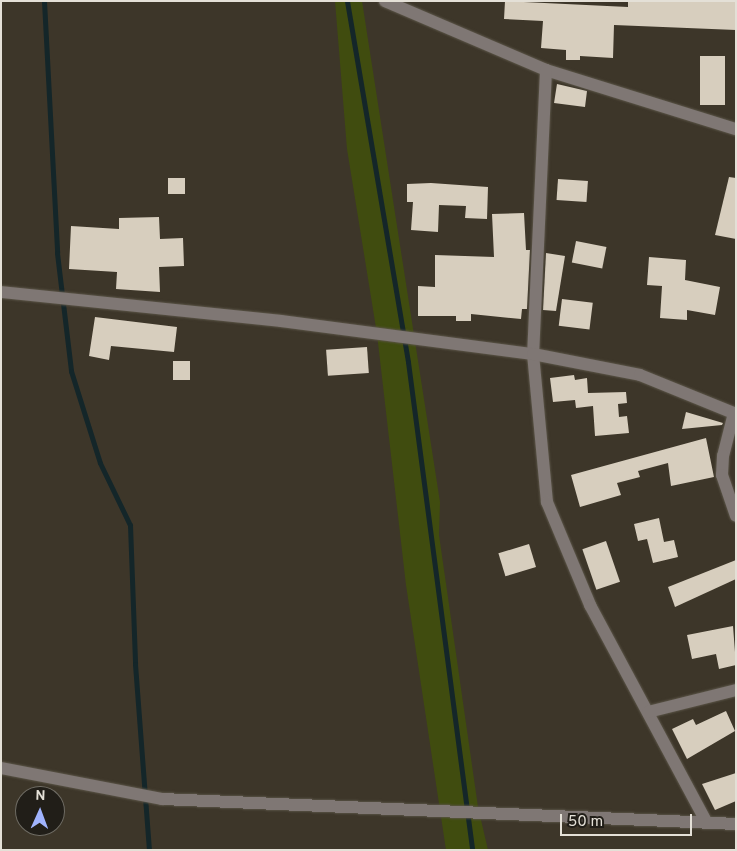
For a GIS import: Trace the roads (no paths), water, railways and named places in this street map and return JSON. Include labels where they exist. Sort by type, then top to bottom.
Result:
[{"type":"street","points":[[385,1],[546,70],[736,129]]},
{"type":"street","points":[[546,70],[532,354],[548,502],[590,605],[708,823]]},
{"type":"street","points":[[1,292],[532,354],[640,374],[735,414],[723,456],[722,475],[736,516]]},
{"type":"street","points":[[648,712],[736,690]]},
{"type":"street","points":[[1,768],[162,799],[736,824]]},
{"type":"waterway","points":[[44,1],[57,253],[71,371],[100,463],[130,525],[135,664],[149,850]]},
{"type":"waterway","points":[[347,1],[408,362],[472,850]]}]
